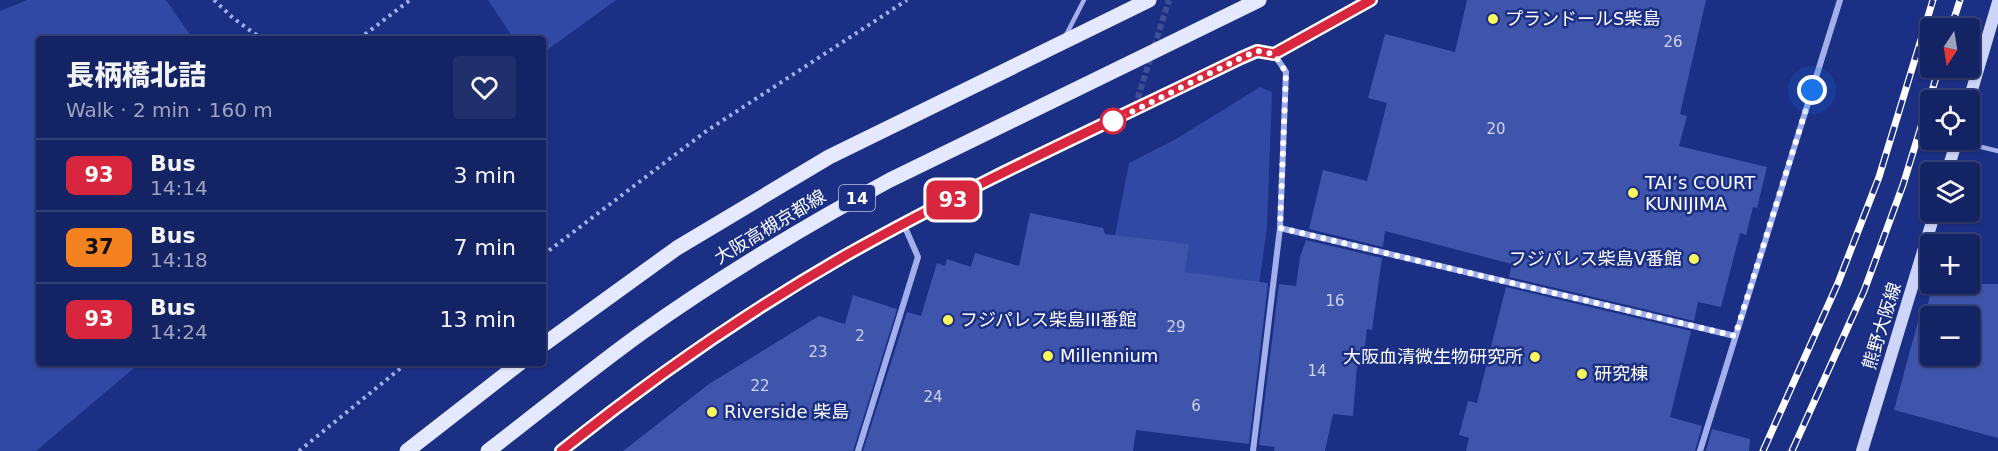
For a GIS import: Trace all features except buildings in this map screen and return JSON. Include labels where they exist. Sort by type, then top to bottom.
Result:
[{"type":"main road","name":"大阪高槻京都線","points":[[546,343],[678,248],[811,168],[1149,0]]},
{"type":"main road","name":"大阪高槻京都線","points":[[488,451],[640,334],[774,245],[890,180],[1260,0]]},
{"type":"main road","points":[[407,451],[516,366]]},
{"type":"street","points":[[561,451],[646,384],[720,333],[804,280],[904,225],[1241,58],[1257,51],[1274,54],[1371,0]]},
{"type":"street","points":[[1700,451],[1840,0]]},
{"type":"street","points":[[1972,90],[1998,2]]},
{"type":"street","points":[[1253,451],[1280,228],[1286,72],[1274,54]]},
{"type":"street","name":"熊野大阪線","points":[[1862,451],[1932,222]]},
{"type":"street","points":[[858,451],[918,258],[904,225]]},
{"type":"street","points":[[1280,228],[1735,336]]},
{"type":"lane","points":[[1063,42],[1084,0]]},
{"type":"lane","points":[[1980,146],[1998,151]]},
{"type":"path","points":[[214,0],[233,18],[258,36]]},
{"type":"path","points":[[362,36],[410,0]]},
{"type":"path","points":[[546,253],[705,132],[907,0]]},
{"type":"path","points":[[299,451],[403,366]]},
{"type":"shaded area","points":[[27,0],[166,0],[191,36],[36,36],[36,366],[136,366],[36,451],[0,451],[0,11]]},
{"type":"shaded area","points":[[488,0],[616,0],[546,51],[546,36],[512,36]]},
{"type":"shaded area","points":[[1260,87],[1272,92],[1267,227],[1244,395],[1096,376],[1115,235],[1129,163],[1176,139]]},
{"type":"tunnel","points":[[1135,107],[1169,0]]},
{"type":"railway","points":[[1763,451],[1838,283],[1879,177],[1933,0]]},
{"type":"railway","points":[[1954,18],[1960,0]]},
{"type":"railway","points":[[1792,451],[1864,291],[1903,185],[1936,78]]},
{"type":"bus line","name":"93","points":[[561,451],[683,358],[796,285],[849,254],[1241,58],[1257,51],[1274,54],[1371,0]]},
{"type":"place","name":"プランドールS柴島","points":[[1493,19]]},
{"type":"place","name":"TAI’s COURT KUNIJIMA","points":[[1633,193]]},
{"type":"place","name":"フジパレス柴島V番館","points":[[1694,259]]},
{"type":"place","name":"フジパレス柴島III番館","points":[[948,320]]},
{"type":"place","name":"Millennium","points":[[1048,356]]},
{"type":"place","name":"大阪血清微生物研究所","points":[[1535,357]]},
{"type":"place","name":"研究棟","points":[[1582,374]]},
{"type":"place","name":"Riverside 柴島","points":[[712,412]]},
{"type":"route","points":[[1113,121],[1257,51],[1274,54],[1286,72],[1280,228],[1735,336],[1812,90]]}]
